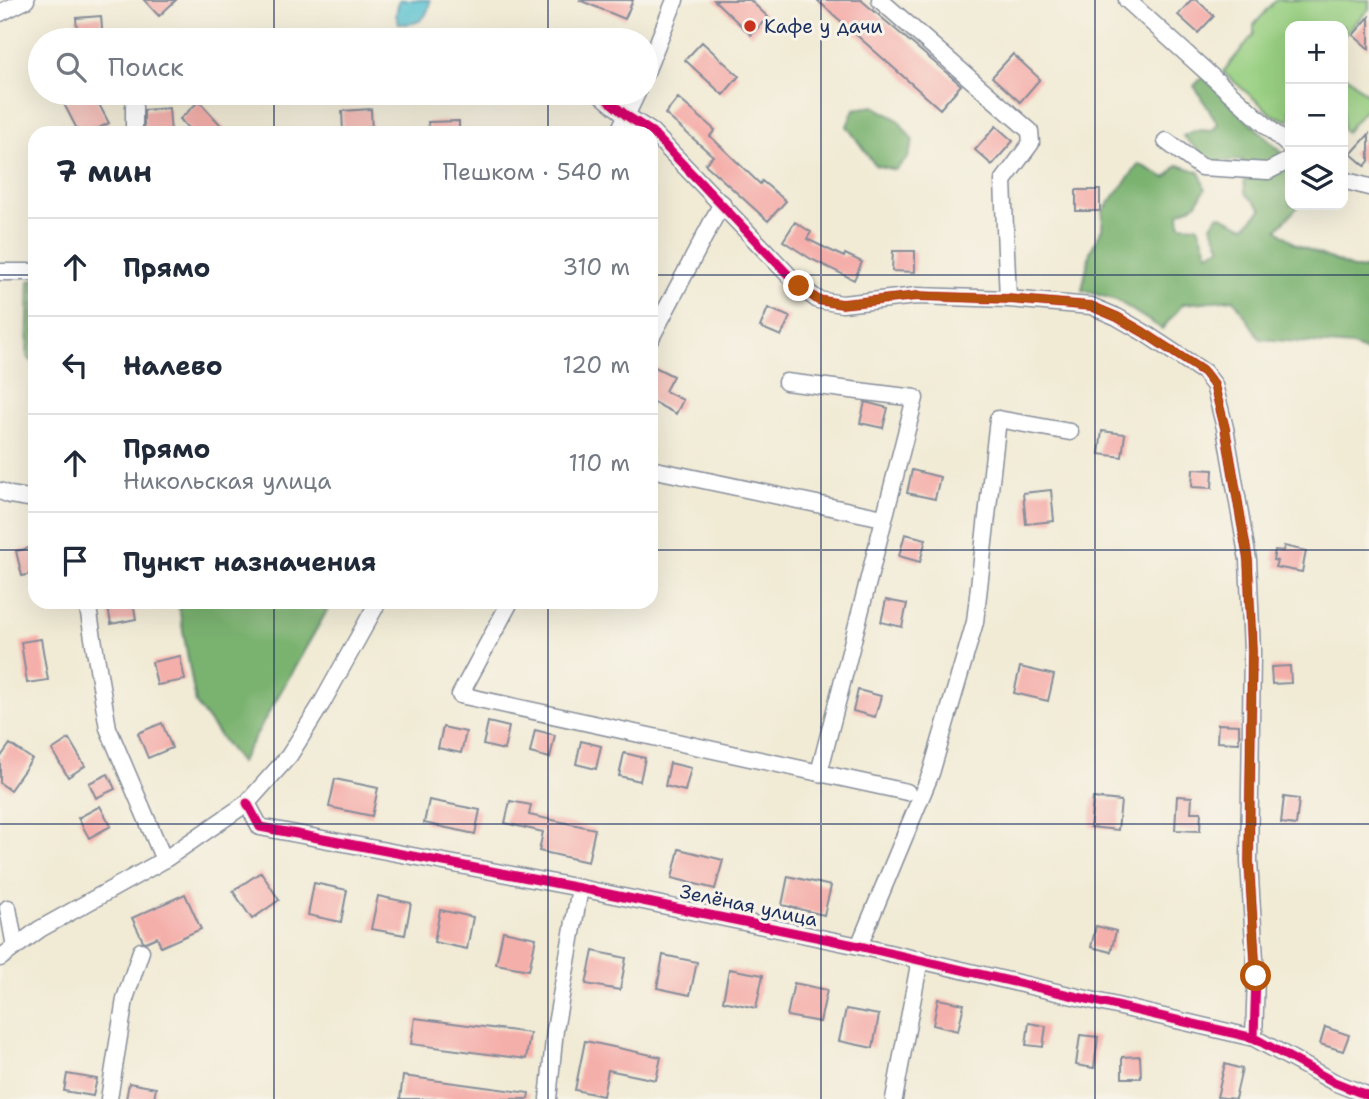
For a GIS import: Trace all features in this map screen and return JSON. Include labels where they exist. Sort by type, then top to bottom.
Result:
[{"type":"street","points":[[0,13],[26,0]]},
{"type":"street","points":[[658,42],[675,0]]},
{"type":"street","points":[[880,0],[1030,131],[1031,143],[1003,181],[1008,299]]},
{"type":"street","points":[[1127,0],[1285,142]]},
{"type":"street","points":[[614,105],[642,126]]},
{"type":"street","points":[[621,126],[631,105]]},
{"type":"street","points":[[134,106],[134,126]]},
{"type":"street","points":[[658,138],[799,286],[818,300],[842,304],[917,296],[1008,299],[1091,306],[1117,317],[1204,372],[1214,385],[1225,428],[1248,560],[1252,651],[1249,861],[1256,976],[1254,1038]]},
{"type":"street","points":[[1166,141],[1201,167],[1268,171],[1285,162]]},
{"type":"street","points":[[1348,181],[1369,187]]},
{"type":"street","points":[[658,325],[722,203]]},
{"type":"street","points":[[0,272],[28,272]]},
{"type":"street","points":[[786,382],[915,398],[819,773]]},
{"type":"street","points":[[859,946],[931,773],[975,622],[998,419],[1070,432]]},
{"type":"street","points":[[658,470],[883,518]]},
{"type":"street","points":[[0,491],[28,498]]},
{"type":"street","points":[[88,609],[108,727],[164,860]]},
{"type":"street","points":[[0,958],[40,929],[164,860],[247,803],[289,756],[374,609]]},
{"type":"street","points":[[506,609],[460,695],[906,792]]},
{"type":"street","name":"Зелёная улица","points":[[247,803],[260,827],[580,888],[859,946],[1254,1038],[1334,1082],[1369,1096]]},
{"type":"street","points":[[548,1099],[555,1030],[580,888]]},
{"type":"street","points":[[6,916],[15,947]]},
{"type":"street","points":[[109,1099],[125,999],[141,951]]},
{"type":"street","points":[[894,1099],[920,959]]},
{"type":"green space","points":[[1276,0],[1369,0],[1369,9],[1348,31],[1348,21],[1285,21],[1285,119],[1273,115],[1223,72],[1254,34],[1254,25]]},
{"type":"green space","points":[[1203,77],[1285,156],[1285,210],[1295,210],[1277,229],[1295,244],[1355,269],[1369,269],[1369,353],[1353,346],[1260,339],[1234,299],[1183,304],[1162,329],[1116,300],[1082,290],[1090,252],[1102,229],[1103,211],[1139,164],[1166,178],[1178,165],[1200,172],[1205,189],[1197,203],[1179,213],[1180,225],[1198,226],[1208,253],[1221,247],[1211,225],[1219,215],[1245,227],[1262,209],[1245,193],[1243,160],[1211,162],[1183,136],[1196,130],[1212,131],[1218,124],[1194,86]]},
{"type":"green space","points":[[1348,77],[1369,96],[1369,105],[1348,130]]},
{"type":"green space","points":[[874,106],[898,120],[913,141],[908,158],[895,170],[875,165],[847,126],[854,109]]},
{"type":"green space","points":[[179,609],[328,609],[240,763],[196,704]]},
{"type":"water","points":[[399,0],[430,0],[427,12],[421,20],[399,24],[396,15]]},
{"type":"building","points":[[144,0],[176,0],[159,16]]},
{"type":"building","points":[[579,0],[633,0],[625,19]]},
{"type":"building","name":"Кафе у дачи","points":[[714,0],[750,0],[768,17],[751,35]]},
{"type":"building","points":[[817,0],[861,0],[961,85],[940,109]]},
{"type":"building","points":[[1191,0],[1197,0],[1214,16],[1198,33],[1178,15]]},
{"type":"building","points":[[101,16],[102,28],[77,28],[76,18]]},
{"type":"building","points":[[1369,17],[1369,49],[1353,35]]},
{"type":"building","points":[[702,42],[739,76],[723,95],[685,60]]},
{"type":"building","points":[[1013,54],[1040,79],[1020,102],[992,77]]},
{"type":"building","points":[[678,98],[715,130],[710,136],[760,184],[762,181],[786,201],[768,221],[705,164],[713,156],[665,114]]},
{"type":"building","points":[[65,105],[99,105],[109,123],[103,126],[75,126]]},
{"type":"building","points":[[195,105],[203,105],[222,126],[186,126],[180,119]]},
{"type":"building","points":[[169,108],[170,126],[144,126],[144,110]]},
{"type":"building","points":[[371,109],[372,126],[343,126],[342,111]]},
{"type":"building","points":[[459,121],[459,126],[428,126],[428,122]]},
{"type":"building","points":[[996,126],[1013,141],[992,165],[975,150]]},
{"type":"building","points":[[1369,134],[1369,161],[1365,166],[1351,154]]},
{"type":"building","points":[[1076,190],[1100,190],[1100,211],[1076,211]]},
{"type":"building","points":[[795,222],[811,232],[807,239],[844,257],[845,254],[862,262],[854,280],[811,259],[783,241]]},
{"type":"building","points":[[893,251],[915,251],[915,272],[892,271]]},
{"type":"building","points":[[768,308],[790,317],[781,336],[760,327]]},
{"type":"building","points":[[658,368],[673,376],[665,391],[683,400],[676,414],[658,405]]},
{"type":"building","points":[[865,402],[888,408],[883,428],[860,423]]},
{"type":"building","points":[[1102,431],[1125,434],[1122,457],[1099,454]]},
{"type":"building","points":[[1193,469],[1213,470],[1212,488],[1192,487]]},
{"type":"building","points":[[912,470],[940,477],[935,499],[907,493]]},
{"type":"building","points":[[1051,490],[1054,521],[1026,524],[1023,493]]},
{"type":"building","points":[[905,534],[926,539],[920,562],[899,556]]},
{"type":"building","points":[[1284,546],[1306,551],[1302,572],[1275,567],[1275,550],[1283,551]]},
{"type":"building","points":[[28,548],[28,575],[22,576],[16,551]]},
{"type":"building","points":[[886,600],[907,604],[902,627],[881,622]]},
{"type":"building","points":[[108,609],[134,609],[136,619],[111,624]]},
{"type":"building","points":[[41,639],[48,680],[27,683],[21,642]]},
{"type":"building","points":[[180,656],[185,680],[157,685],[152,662]]},
{"type":"building","points":[[1290,666],[1291,683],[1272,684],[1271,667]]},
{"type":"building","points":[[1020,667],[1054,675],[1048,701],[1014,693]]},
{"type":"building","points":[[858,690],[881,696],[875,717],[853,711]]},
{"type":"building","points":[[488,722],[509,727],[504,750],[483,745]]},
{"type":"building","points":[[162,723],[172,748],[148,758],[138,733]]},
{"type":"building","points":[[1218,724],[1239,725],[1239,743],[1217,742]]},
{"type":"building","points":[[443,727],[466,732],[461,753],[438,748]]},
{"type":"building","points":[[535,730],[555,735],[550,758],[530,753]]},
{"type":"building","points":[[69,739],[85,766],[68,777],[52,750]]},
{"type":"building","points":[[581,741],[601,746],[596,769],[576,764]]},
{"type":"building","points":[[10,744],[32,759],[10,790],[0,783],[0,758]]},
{"type":"building","points":[[624,753],[645,758],[640,781],[619,776]]},
{"type":"building","points":[[670,763],[691,768],[685,791],[665,786]]},
{"type":"building","points":[[108,774],[115,789],[96,798],[89,783]]},
{"type":"building","points":[[335,779],[378,788],[372,816],[329,807]]},
{"type":"building","points":[[1177,796],[1192,797],[1191,812],[1201,812],[1200,831],[1175,830]]},
{"type":"building","points":[[1284,797],[1299,799],[1296,825],[1281,823]]},
{"type":"building","points":[[1093,798],[1121,801],[1118,830],[1090,827]]},
{"type":"building","points":[[429,800],[480,810],[475,834],[424,823]]},
{"type":"building","points":[[510,801],[531,805],[529,815],[595,829],[588,862],[539,851],[543,832],[505,823]]},
{"type":"building","points":[[100,806],[111,826],[89,838],[78,818]]},
{"type":"building","points":[[679,849],[723,860],[715,889],[672,878]]},
{"type":"building","points":[[261,872],[279,900],[252,919],[233,891]]},
{"type":"building","points":[[788,876],[831,886],[824,915],[782,905]]},
{"type":"building","points":[[314,883],[347,890],[341,922],[308,915]]},
{"type":"building","points":[[185,894],[201,929],[161,947],[157,937],[143,941],[132,918]]},
{"type":"building","points":[[378,896],[411,903],[405,935],[371,929]]},
{"type":"building","points":[[440,910],[473,917],[467,949],[434,942]]},
{"type":"building","points":[[1096,926],[1116,931],[1111,952],[1091,947]]},
{"type":"building","points":[[503,931],[536,938],[529,970],[496,964]]},
{"type":"building","points":[[593,951],[626,958],[620,990],[586,984]]},
{"type":"building","points":[[663,955],[697,962],[690,995],[657,988]]},
{"type":"building","points":[[729,969],[763,975],[756,1008],[723,1001]]},
{"type":"building","points":[[794,983],[827,990],[820,1022],[787,1016]]},
{"type":"building","points":[[938,999],[964,1004],[958,1031],[933,1025]]},
{"type":"building","points":[[846,1009],[879,1015],[873,1048],[839,1041]]},
{"type":"building","points":[[415,1018],[530,1033],[526,1059],[411,1044]]},
{"type":"building","points":[[1029,1023],[1046,1026],[1043,1047],[1026,1045]]},
{"type":"building","points":[[1325,1027],[1349,1035],[1343,1051],[1320,1044]]},
{"type":"building","points":[[1080,1035],[1098,1037],[1094,1068],[1076,1065]]},
{"type":"building","points":[[585,1041],[661,1057],[656,1080],[608,1070],[603,1096],[575,1090]]},
{"type":"building","points":[[1140,1056],[1141,1078],[1122,1078],[1122,1057]]},
{"type":"building","points":[[1225,1064],[1242,1069],[1235,1099],[1217,1097]]},
{"type":"building","points":[[67,1074],[97,1079],[93,1096],[64,1091]]},
{"type":"building","points":[[403,1076],[529,1093],[528,1099],[400,1099]]},
{"type":"building","points":[[129,1083],[156,1088],[154,1099],[126,1099]]},
{"type":"cycle path","points":[[614,105],[643,126]]},
{"type":"cycle path","points":[[658,138],[799,286],[818,300],[842,304],[917,296],[1008,299],[1091,306],[1143,332],[1204,372],[1214,385],[1225,428],[1248,560],[1252,651],[1249,861],[1256,976],[1254,1038]]},
{"type":"cycle path","points":[[247,803],[260,827],[580,888],[859,946],[1254,1038],[1334,1082],[1369,1096]]},
{"type":"place","name":"Кафе у дачи","points":[[750,26]]},
{"type":"route","points":[[799,286],[818,300],[842,304],[917,296],[1008,299],[1091,306],[1143,332],[1204,372],[1214,385],[1225,428],[1248,560],[1252,651],[1249,861],[1256,976]]}]
